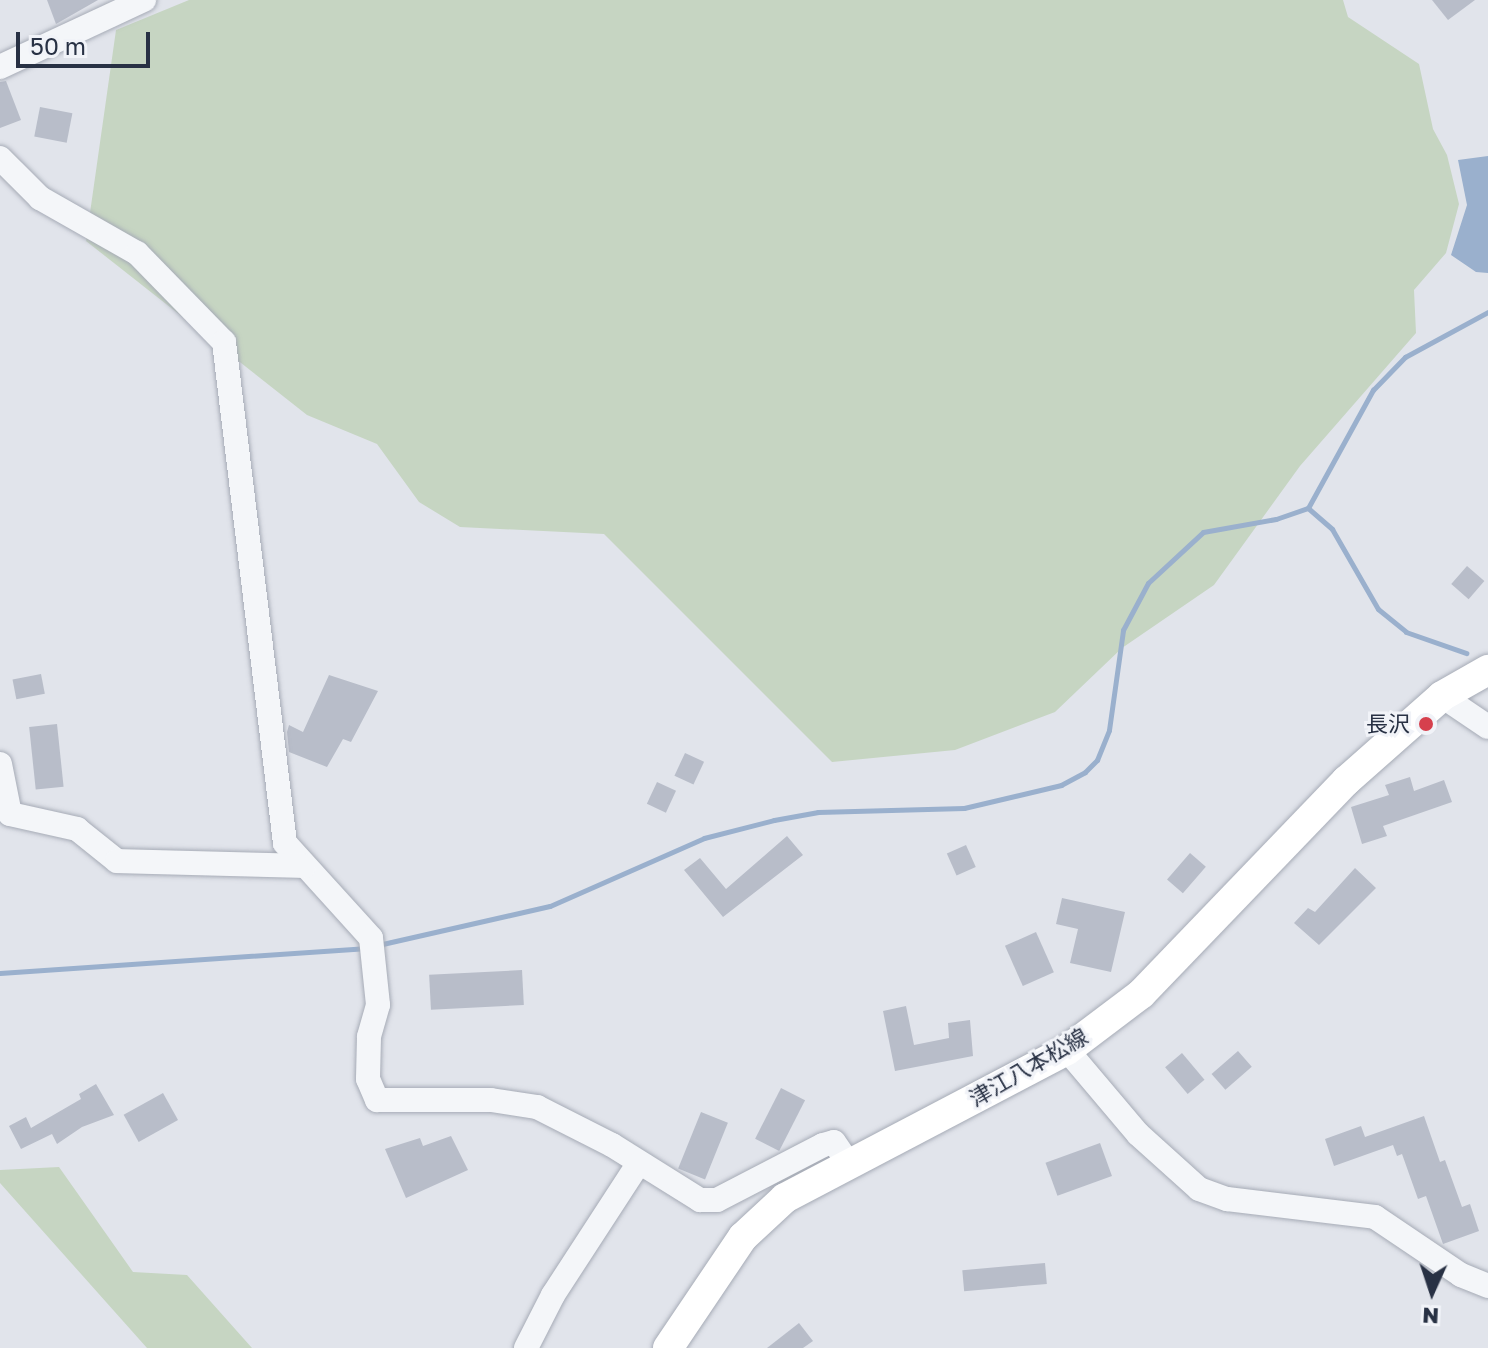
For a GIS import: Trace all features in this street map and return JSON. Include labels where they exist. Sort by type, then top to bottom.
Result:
[{"type":"main road","name":"津江八本松線","points":[[668,1348],[743,1237],[785,1198],[847,1161],[1067,1050],[1141,994],[1346,781],[1442,696],[1488,670]]},
{"type":"street","points":[[0,67],[144,0]]},
{"type":"street","points":[[0,158],[40,198],[137,253],[224,342],[285,843],[371,938],[378,1005],[369,1037],[368,1079],[377,1100],[491,1100],[537,1107],[700,1200],[717,1200],[834,1142],[847,1161]]},
{"type":"street","points":[[1442,696],[1488,727]]},
{"type":"street","points":[[0,764],[10,814],[77,829],[117,861],[304,866]]},
{"type":"street","points":[[1067,1050],[1138,1134],[1199,1189],[1227,1199],[1375,1217],[1461,1275],[1488,1286]]},
{"type":"street","points":[[526,1348],[553,1295],[638,1164]]},
{"type":"green space","points":[[189,0],[1343,0],[1348,17],[1419,64],[1433,129],[1447,155],[1459,204],[1446,253],[1414,290],[1416,333],[1300,466],[1214,585],[1122,648],[1055,712],[955,750],[832,762],[604,534],[460,527],[419,502],[377,444],[307,415],[86,241],[116,30]]},
{"type":"green space","points":[[59,1167],[133,1272],[187,1275],[252,1348],[147,1348],[0,1183],[0,1170]]},
{"type":"water","points":[[1488,156],[1488,273],[1476,272],[1451,255],[1467,205],[1458,160]]},
{"type":"building","points":[[47,0],[98,0],[56,24]]},
{"type":"building","points":[[1432,0],[1475,0],[1448,20]]},
{"type":"building","points":[[6,81],[21,120],[0,128],[0,82]]},
{"type":"building","points":[[40,107],[72,113],[67,143],[34,136]]},
{"type":"building","points":[[1467,566],[1484,581],[1469,599],[1451,584]]},
{"type":"building","points":[[41,674],[45,694],[16,699],[13,680]]},
{"type":"building","points":[[329,675],[378,691],[351,742],[343,739],[327,767],[289,752],[287,732],[289,725],[303,732]]},
{"type":"building","points":[[57,724],[64,787],[36,790],[29,727]]},
{"type":"building","points":[[685,753],[704,762],[693,785],[674,776]]},
{"type":"building","points":[[1410,777],[1414,791],[1444,780],[1452,802],[1383,826],[1387,836],[1362,844],[1351,807],[1389,795],[1385,785]]},
{"type":"building","points":[[657,782],[676,791],[666,813],[647,804]]},
{"type":"building","points":[[787,836],[803,855],[723,917],[684,870],[700,858],[726,889]]},
{"type":"building","points":[[966,845],[976,867],[957,875],[947,854]]},
{"type":"building","points":[[1190,853],[1206,867],[1183,893],[1167,879]]},
{"type":"building","points":[[1355,868],[1376,888],[1319,945],[1294,923],[1308,908],[1315,912]]},
{"type":"building","points":[[1062,898],[1125,912],[1111,972],[1070,963],[1078,929],[1056,924]]},
{"type":"building","points":[[1036,932],[1054,972],[1023,986],[1005,946]]},
{"type":"building","points":[[522,970],[524,1005],[431,1010],[429,975]]},
{"type":"building","points":[[906,1006],[914,1045],[949,1038],[948,1023],[970,1020],[973,1056],[895,1071],[883,1011]]},
{"type":"building","points":[[1238,1051],[1252,1067],[1225,1090],[1212,1074]]},
{"type":"building","points":[[1182,1053],[1204,1080],[1188,1094],[1165,1067]]},
{"type":"building","points":[[96,1084],[114,1115],[82,1127],[57,1144],[52,1134],[21,1149],[9,1126],[26,1117],[31,1128],[81,1099],[79,1094]]},
{"type":"building","points":[[781,1088],[805,1100],[779,1151],[755,1139]]},
{"type":"building","points":[[163,1093],[178,1120],[139,1142],[124,1115]]},
{"type":"building","points":[[701,1112],[728,1123],[705,1179],[678,1169]]},
{"type":"building","points":[[1424,1116],[1440,1162],[1445,1160],[1462,1207],[1470,1204],[1479,1231],[1443,1244],[1426,1196],[1418,1199],[1402,1154],[1397,1156],[1393,1145],[1334,1166],[1325,1139],[1361,1126],[1365,1137]]},
{"type":"building","points":[[451,1136],[468,1170],[406,1198],[385,1149],[420,1138],[423,1146]]},
{"type":"building","points":[[1100,1143],[1112,1176],[1057,1196],[1045,1163]]},
{"type":"building","points":[[1045,1263],[1047,1284],[964,1291],[962,1270]]},
{"type":"building","points":[[799,1323],[813,1341],[803,1348],[767,1348]]},
{"type":"waterway","points":[[378,945],[550,906],[704,838],[774,820],[818,812],[964,808],[1061,785],[1085,772],[1097,760],[1109,730],[1123,630],[1148,583],[1203,532],[1276,519],[1308,508],[1373,390],[1405,357],[1488,312]]},
{"type":"waterway","points":[[1308,508],[1332,529],[1378,609],[1406,632],[1466,653]]},
{"type":"waterway","points":[[0,973],[364,948]]},
{"type":"place","name":"長沢","points":[[1426,724]]}]
